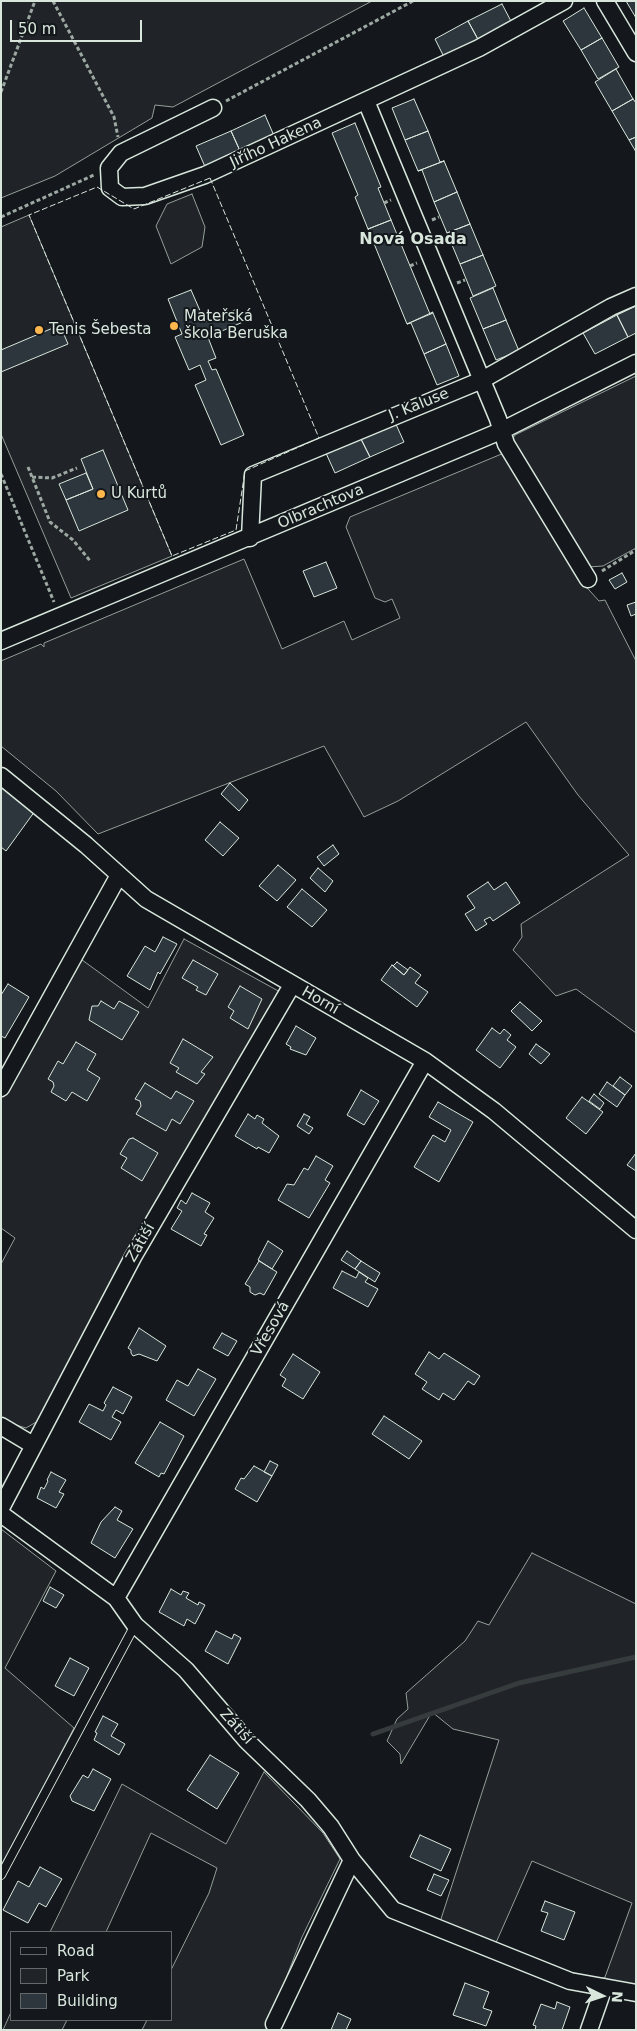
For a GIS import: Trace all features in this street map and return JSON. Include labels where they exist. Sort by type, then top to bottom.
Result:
[{"type":"street","name":"Jiřího Hakena","points":[[109,168],[110,188],[122,197],[145,196],[205,175],[479,48],[564,1]]},
{"type":"street","points":[[605,1],[636,53]]},
{"type":"street","points":[[366,101],[503,430],[506,444],[588,579]]},
{"type":"street","points":[[109,168],[121,153],[213,108]]},
{"type":"street","name":"J. Kaluse","points":[[250,538],[253,475],[482,380],[611,307],[636,296]]},
{"type":"street","name":"Olbrachtova","points":[[1,641],[250,538],[503,430],[636,362]]},
{"type":"street","name":"Horní","points":[[1,776],[146,899],[425,1061],[494,1111],[636,1230]]},
{"type":"street","points":[[1,1088],[120,876]]},
{"type":"street","name":"Zátiší","points":[[1,1508],[133,1256],[292,985]]},
{"type":"street","name":"Vřesová","points":[[116,1598],[425,1061]]},
{"type":"street","points":[[1,1426],[33,1445]]},
{"type":"street","name":"Zátiší","points":[[1,1514],[116,1598],[135,1625],[186,1670],[247,1740],[308,1800],[331,1827],[352,1860],[393,1910],[570,1981],[636,1993]]},
{"type":"street","points":[[274,2024],[352,1860]]},
{"type":"street","points":[[589,2030],[604,1987]]},
{"type":"lane","points":[[1,1875],[135,1625]]},
{"type":"path","points":[[1,92],[35,1]]},
{"type":"path","points":[[52,1],[114,116],[121,153]]},
{"type":"path","points":[[213,108],[413,1]]},
{"type":"path","points":[[1,217],[109,168]]},
{"type":"path","points":[[28,467],[50,522],[73,540],[91,562]]},
{"type":"path","points":[[32,477],[52,478],[77,468]]},
{"type":"path","points":[[1,474],[56,607]]},
{"type":"path","points":[[588,579],[636,550]]},
{"type":"green space","points":[[1,1],[372,1],[173,107],[155,105],[152,118],[55,176],[1,198]]},
{"type":"green space","points":[[192,194],[205,227],[202,247],[171,264],[156,226],[167,204]]},
{"type":"green space","name":"Tenis Šebesta","points":[[29,215],[172,556],[71,598],[1,434],[1,227]]},
{"type":"green space","points":[[636,376],[636,548],[603,566],[588,567],[511,442],[515,435]]},
{"type":"green space","points":[[504,453],[580,580],[599,601],[605,600],[636,661],[636,1033],[576,989],[556,996],[513,950],[522,937],[521,924],[629,855],[578,795],[526,722],[398,801],[364,817],[324,746],[98,834],[56,791],[1,746],[1,661],[41,644],[44,647],[44,643],[244,559],[282,649],[344,621],[352,640],[400,618],[392,599],[385,602],[375,598],[346,527],[350,517]]},
{"type":"green space","points":[[184,939],[282,993],[38,1421],[26,1428],[6,1422],[1,1420],[1,1264],[15,1238],[1,1228],[1,1096],[78,957],[148,1008]]},
{"type":"green space","points":[[1,1529],[56,1571],[5,1668],[74,1728],[1,1867]]},
{"type":"green space","points":[[532,1553],[636,1604],[636,1996],[601,1988],[632,1903],[532,1861],[495,1945],[440,1922],[499,1740],[453,1729],[432,1712],[401,1764],[400,1754],[387,1741],[397,1719],[408,1709],[406,1693],[465,1641],[478,1621],[489,1625]]},
{"type":"green space","points":[[264,1772],[323,1833],[340,1859],[302,1937],[266,2030],[142,2030],[146,2021],[172,2021],[172,1968],[209,1893],[217,1868],[151,1833],[106,1931],[50,1931],[122,1784],[226,1844]]},
{"type":"green space","points":[[10,2014],[10,2021],[66,2021],[62,2030],[3,2030]]},
{"type":"building","points":[[626,1],[636,1],[636,18]]},
{"type":"building","points":[[502,4],[513,25],[480,43],[468,21]]},
{"type":"building","points":[[584,8],[602,38],[581,50],[563,21]]},
{"type":"building","points":[[468,21],[480,43],[446,61],[435,39]]},
{"type":"building","points":[[602,38],[619,67],[598,79],[581,50]]},
{"type":"building","points":[[616,69],[633,99],[612,111],[595,82]]},
{"type":"building","points":[[414,99],[428,131],[405,140],[392,108]]},
{"type":"building","points":[[633,99],[636,103],[636,137],[629,140],[612,111]]},
{"type":"building","points":[[265,115],[275,138],[241,153],[231,131]]},
{"type":"building","points":[[355,123],[381,187],[378,188],[391,220],[368,229],[355,197],[358,195],[332,133]]},
{"type":"building","points":[[231,131],[241,153],[206,169],[196,146]]},
{"type":"building","points":[[428,131],[440,162],[444,161],[418,171],[405,140]]},
{"type":"building","points":[[636,137],[636,152],[629,140]]},
{"type":"building","points":[[444,161],[457,192],[434,202],[422,170],[418,171]]},
{"type":"building","points":[[457,192],[470,224],[447,233],[434,202]]},
{"type":"building","points":[[391,220],[430,313],[407,324],[368,229]]},
{"type":"building","points":[[470,224],[483,255],[460,264],[447,233]]},
{"type":"building","points":[[483,255],[496,286],[473,296],[460,264]]},
{"type":"building","points":[[493,288],[506,320],[483,329],[470,298]]},
{"type":"building","points":[[191,290],[205,322],[237,309],[243,322],[210,336],[209,340],[216,358],[208,361],[212,370],[216,369],[244,435],[221,445],[195,385],[206,380],[200,365],[189,370],[175,337],[182,334],[168,299]]},
{"type":"building","points":[[636,306],[636,333],[628,337],[617,315]]},
{"type":"building","points":[[433,313],[446,344],[424,354],[411,323],[407,324]]},
{"type":"building","points":[[617,315],[628,337],[595,354],[583,333]]},
{"type":"building","points":[[506,320],[519,351],[496,360],[483,329]]},
{"type":"building","points":[[60,325],[68,344],[1,372],[1,350]]},
{"type":"building","points":[[446,344],[459,376],[437,385],[424,354]]},
{"type":"building","points":[[394,420],[404,442],[370,457],[359,435]]},
{"type":"building","points":[[359,435],[370,457],[335,473],[325,451]]},
{"type":"building","name":"U Kurtů","points":[[103,450],[128,510],[79,531],[66,500],[93,489],[81,459]]},
{"type":"building","points":[[86,473],[93,489],[66,500],[59,484]]},
{"type":"building","points":[[326,562],[337,588],[314,597],[303,571]]},
{"type":"building","points":[[622,573],[627,582],[615,589],[609,580]]},
{"type":"building","points":[[636,602],[636,614],[631,616],[627,605]]},
{"type":"building","points":[[230,783],[248,800],[239,811],[221,794]]},
{"type":"building","points":[[1,786],[35,811],[6,851],[1,847]]},
{"type":"building","points":[[220,822],[239,838],[223,856],[205,840]]},
{"type":"building","points":[[333,845],[339,854],[324,866],[317,857]]},
{"type":"building","points":[[278,865],[296,880],[277,901],[259,886]]},
{"type":"building","points":[[318,868],[333,881],[325,892],[310,878]]},
{"type":"building","points":[[488,882],[494,890],[506,882],[520,903],[493,921],[490,917],[484,920],[487,924],[476,931],[465,914],[475,908],[467,896]]},
{"type":"building","points":[[302,889],[327,910],[312,927],[287,907]]},
{"type":"building","points":[[163,937],[177,944],[160,974],[158,972],[150,990],[127,976],[145,946],[155,952]]},
{"type":"building","points":[[193,960],[218,974],[206,995],[196,990],[198,987],[182,978]]},
{"type":"building","points":[[397,962],[408,970],[404,975],[393,966]]},
{"type":"building","points":[[392,965],[404,975],[410,967],[421,975],[415,983],[428,992],[417,1007],[381,980]]},
{"type":"building","points":[[8,984],[29,997],[5,1038],[1,1036],[1,995]]},
{"type":"building","points":[[240,986],[262,999],[248,1029],[230,1018],[234,1011],[228,1007]]},
{"type":"building","points":[[101,1001],[114,1009],[119,1001],[139,1012],[122,1040],[89,1020],[92,1006],[98,1006]]},
{"type":"building","points":[[520,1002],[542,1021],[532,1031],[511,1011]]},
{"type":"building","points":[[296,1026],[316,1038],[306,1055],[290,1049],[291,1047],[286,1044]]},
{"type":"building","points":[[492,1028],[500,1034],[504,1029],[511,1035],[507,1040],[516,1047],[500,1068],[476,1050]]},
{"type":"building","points":[[183,1039],[213,1057],[201,1072],[205,1074],[197,1084],[176,1072],[179,1068],[170,1063]]},
{"type":"building","points":[[76,1042],[96,1054],[87,1070],[100,1078],[87,1101],[72,1092],[66,1101],[51,1092],[54,1086],[53,1082],[48,1079],[58,1061],[63,1064]]},
{"type":"building","points":[[536,1044],[550,1054],[541,1064],[529,1054]]},
{"type":"building","points":[[620,1077],[632,1086],[625,1095],[613,1086]]},
{"type":"building","points":[[607,1082],[625,1095],[617,1107],[599,1094]]},
{"type":"building","points":[[145,1083],[171,1099],[176,1091],[194,1101],[180,1124],[172,1119],[166,1131],[136,1114],[141,1106],[140,1101],[135,1099]]},
{"type":"building","points":[[361,1090],[379,1101],[364,1125],[347,1115]]},
{"type":"building","points":[[594,1094],[604,1103],[600,1109],[589,1101]]},
{"type":"building","points":[[582,1097],[603,1112],[586,1134],[566,1118]]},
{"type":"building","points":[[438,1102],[473,1122],[439,1182],[414,1167],[433,1135],[445,1142],[451,1130],[429,1117]]},
{"type":"building","points":[[248,1114],[255,1119],[257,1115],[264,1119],[262,1123],[279,1136],[269,1153],[258,1147],[257,1149],[235,1136]]},
{"type":"building","points":[[304,1114],[310,1117],[306,1124],[313,1128],[309,1134],[297,1126]]},
{"type":"building","points":[[133,1138],[158,1153],[142,1181],[121,1168],[127,1158],[120,1154],[129,1139]]},
{"type":"building","points":[[636,1153],[636,1171],[627,1165]]},
{"type":"building","points":[[316,1156],[333,1166],[325,1180],[330,1183],[309,1218],[278,1200],[287,1184],[294,1185],[304,1168],[308,1170]]},
{"type":"building","points":[[192,1193],[210,1203],[205,1212],[214,1218],[204,1234],[207,1235],[201,1246],[171,1229],[182,1211],[177,1208],[181,1200],[186,1204]]},
{"type":"building","points":[[268,1241],[283,1251],[272,1269],[258,1260]]},
{"type":"building","points":[[347,1251],[361,1261],[355,1269],[341,1260]]},
{"type":"building","points":[[259,1261],[277,1272],[264,1295],[260,1293],[255,1295],[250,1292],[250,1287],[245,1284]]},
{"type":"building","points":[[361,1261],[380,1273],[375,1282],[355,1269]]},
{"type":"building","points":[[342,1271],[356,1278],[359,1272],[368,1278],[365,1282],[378,1289],[368,1307],[333,1288]]},
{"type":"building","points":[[139,1328],[166,1346],[157,1361],[139,1354],[133,1356],[128,1348]]},
{"type":"building","points":[[222,1333],[237,1341],[228,1356],[213,1348]]},
{"type":"building","points":[[429,1352],[439,1359],[444,1353],[480,1376],[474,1385],[468,1381],[454,1400],[443,1393],[439,1400],[422,1389],[427,1382],[415,1374]]},
{"type":"building","points":[[293,1354],[320,1372],[303,1399],[282,1386],[286,1379],[280,1375]]},
{"type":"building","points":[[198,1369],[216,1379],[194,1416],[166,1400],[177,1380],[188,1386]]},
{"type":"building","points":[[113,1387],[132,1397],[123,1414],[116,1410],[112,1417],[121,1422],[111,1440],[79,1422],[89,1404],[103,1411],[106,1405],[104,1403]]},
{"type":"building","points":[[384,1416],[422,1441],[409,1459],[372,1434]]},
{"type":"building","points":[[160,1422],[184,1436],[164,1474],[161,1473],[159,1477],[135,1463]]},
{"type":"building","points":[[270,1461],[278,1465],[272,1476],[264,1472]]},
{"type":"building","points":[[254,1466],[272,1476],[257,1502],[235,1489],[241,1478],[244,1479]]},
{"type":"building","points":[[51,1472],[66,1480],[59,1492],[64,1494],[56,1508],[37,1498],[41,1487],[44,1489]]},
{"type":"building","points":[[115,1507],[122,1511],[117,1520],[133,1529],[115,1558],[91,1543],[101,1522]]},
{"type":"building","points":[[50,1587],[64,1595],[56,1608],[43,1601]]},
{"type":"building","points":[[171,1589],[181,1595],[183,1591],[189,1593],[186,1598],[198,1605],[199,1602],[205,1605],[195,1624],[187,1619],[184,1626],[159,1612]]},
{"type":"building","points":[[216,1631],[232,1639],[234,1634],[241,1638],[228,1664],[205,1651]]},
{"type":"building","points":[[70,1658],[89,1668],[74,1696],[55,1686]]},
{"type":"building","points":[[103,1716],[118,1724],[111,1736],[125,1744],[119,1755],[94,1740],[97,1733],[95,1732]]},
{"type":"building","points":[[210,1755],[239,1773],[217,1809],[187,1790]]},
{"type":"building","points":[[93,1769],[111,1779],[94,1811],[72,1801],[70,1796],[83,1775],[88,1778]]},
{"type":"building","points":[[420,1835],[451,1849],[441,1871],[410,1857]]},
{"type":"building","points":[[40,1867],[62,1879],[46,1907],[39,1903],[28,1923],[3,1910],[18,1881],[29,1887]]},
{"type":"building","points":[[434,1874],[449,1880],[441,1896],[427,1890]]},
{"type":"building","points":[[545,1901],[575,1912],[564,1940],[541,1931],[548,1913],[541,1911]]},
{"type":"building","points":[[465,1983],[489,1992],[483,2008],[492,2011],[486,2026],[453,2015]]},
{"type":"building","points":[[557,2002],[570,2007],[562,2030],[535,2030],[536,2026],[533,2025],[541,2004],[555,2009]]},
{"type":"building","points":[[338,2013],[351,2019],[346,2030],[331,2030]]},
{"type":"waterway","points":[[373,1734],[519,1683],[636,1657]]},
{"type":"fence","points":[[210,178],[319,438],[245,471],[236,530],[172,556],[29,215],[97,187],[134,209],[210,178]]},
{"type":"place","name":"Mateřská škola Beruška","points":[[174,326]]},
{"type":"place","name":"Tenis Šebesta","points":[[39,330]]},
{"type":"place","name":"U Kurtů","points":[[101,494]]},
{"type":"district","name":"Nová Osada","points":[[413,240]]}]
